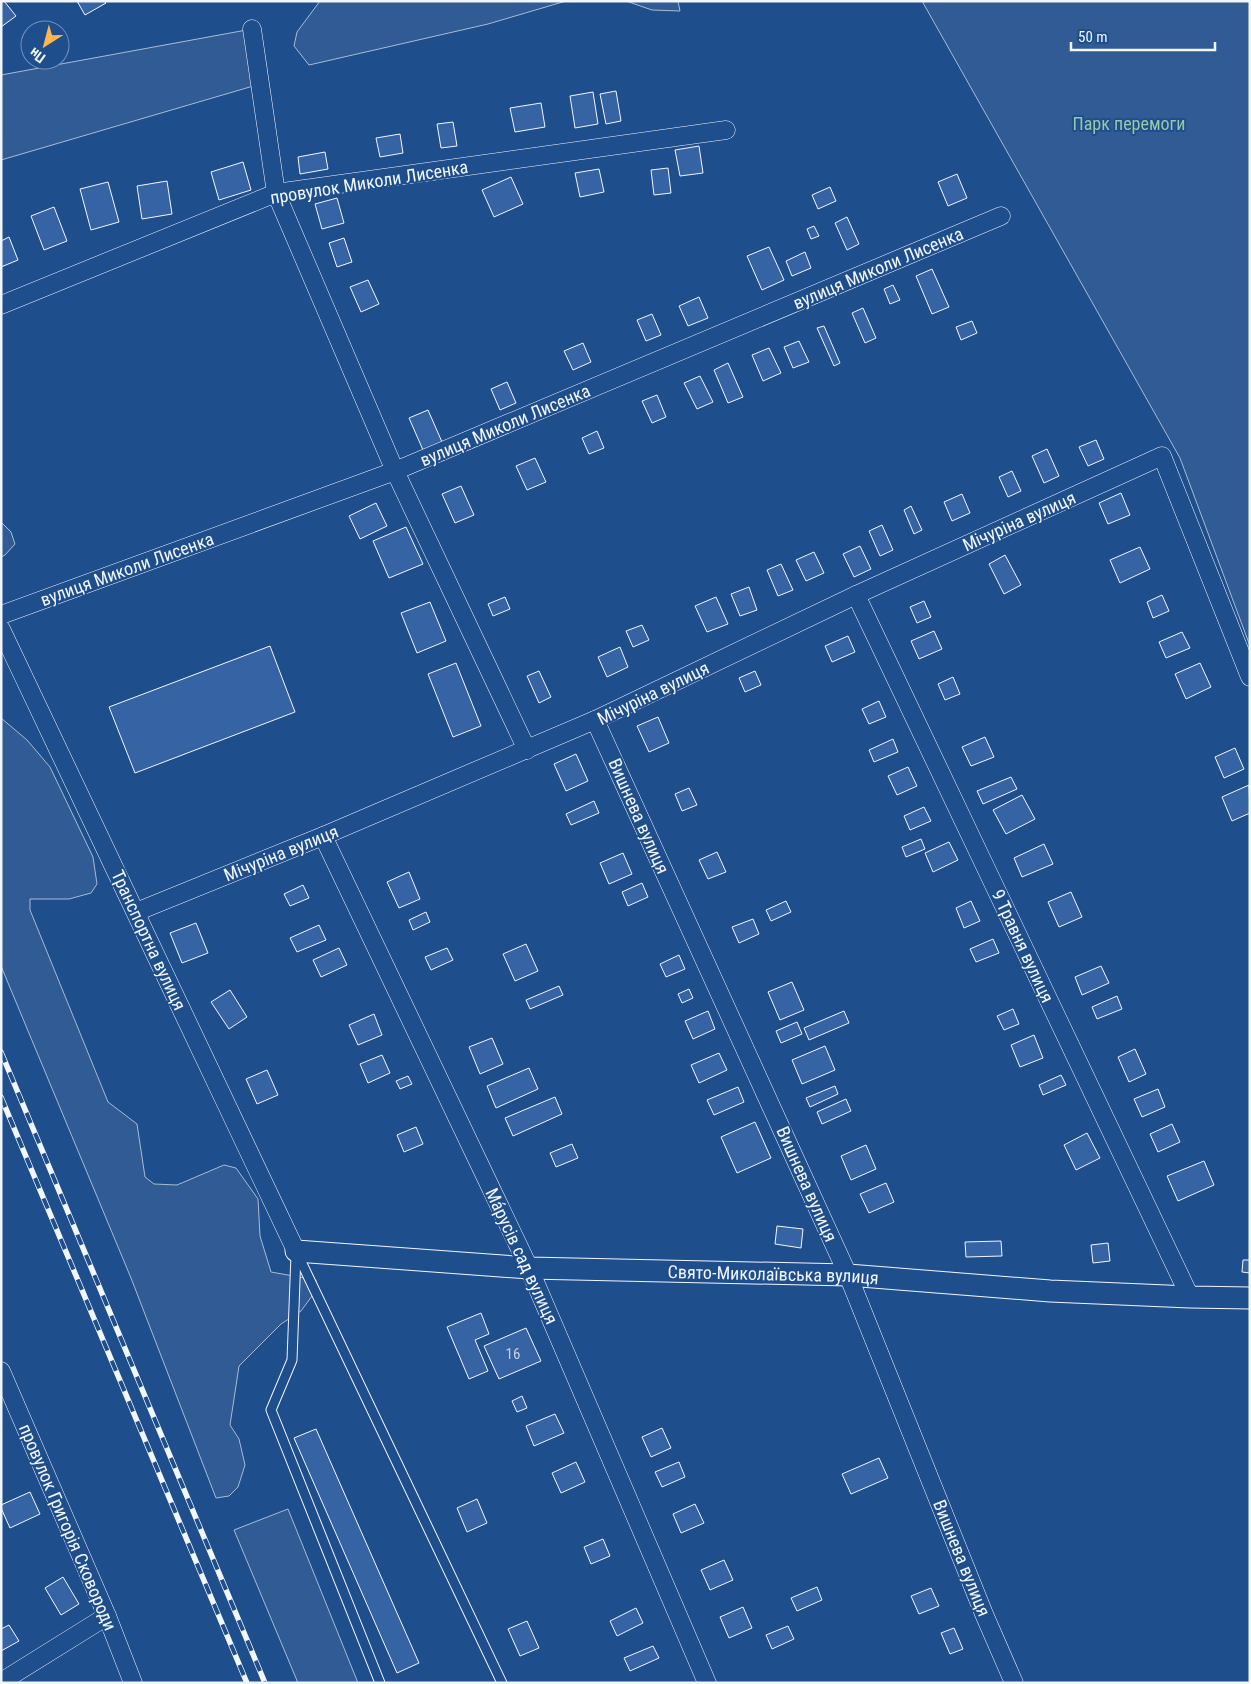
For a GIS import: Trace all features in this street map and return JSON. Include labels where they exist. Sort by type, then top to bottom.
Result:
[{"type":"street","points":[[252,29],[276,193],[395,471],[527,750]]},
{"type":"street","name":"провулок Миколи Лисенка","points":[[1,305],[276,193],[726,130]]},
{"type":"street","name":"вулиця Миколи Лисенка","points":[[1,615],[395,471],[1001,216]]},
{"type":"street","name":"Мічуріна вулиця","points":[[136,912],[323,836],[596,720],[856,595],[1162,456],[1250,677]]},
{"type":"street","name":"9 Травня вулиця","points":[[856,595],[1190,1298]]},
{"type":"street","name":"Транспортна вулиця","points":[[1,630],[296,1251]]},
{"type":"street","name":"Вишнева вулиця","points":[[596,720],[848,1275],[984,1614],[1014,1683]]},
{"type":"street","name":"Мáрусів сад вулиця","points":[[323,836],[529,1268],[707,1683]]},
{"type":"street","name":"Свято-Миколаївська вулиця","points":[[296,1251],[529,1268],[848,1275],[1050,1291],[1190,1298],[1250,1298]]},
{"type":"street","name":"провулок Григорія Сковороди","points":[[1,1372],[133,1683]]},
{"type":"street","points":[[1,1682],[106,1616]]},
{"type":"lane","points":[[296,1251],[292,1360],[271,1410],[380,1683]]},
{"type":"lane","points":[[296,1251],[502,1683]]},
{"type":"green space","points":[[320,1],[566,1],[488,24],[309,65],[294,46],[297,32]]},
{"type":"green space","points":[[626,1],[678,1],[680,11],[652,10]]},
{"type":"green space","name":"Парк перемоги","points":[[922,1],[1250,1],[1250,646],[1180,458]]},
{"type":"green space","points":[[252,29],[260,84],[1,160],[1,75],[28,70],[70,70],[70,62]]},
{"type":"green space","points":[[1,522],[11,532],[15,544],[1,557]]},
{"type":"green space","points":[[1,718],[27,740],[50,767],[93,857],[97,884],[91,893],[69,899],[30,899],[30,910],[108,1102],[137,1124],[145,1177],[154,1184],[177,1185],[224,1165],[236,1168],[258,1199],[260,1236],[271,1272],[316,1280],[315,1292],[301,1311],[281,1324],[239,1366],[230,1425],[239,1439],[245,1465],[238,1487],[229,1496],[216,1498],[131,1278],[1,966]]},
{"type":"green space","points":[[288,1509],[358,1683],[298,1683],[234,1530]]},
{"type":"building","points":[[1,1],[4,1],[16,16],[1,27]]},
{"type":"building","points":[[77,1],[104,1],[106,3],[85,15]]},
{"type":"building","points":[[616,91],[621,121],[606,124],[600,94]]},
{"type":"building","points":[[593,92],[598,124],[575,128],[570,96]]},
{"type":"building","points":[[541,103],[545,127],[515,132],[510,108]]},
{"type":"building","points":[[453,122],[457,146],[441,148],[437,124]]},
{"type":"building","points":[[400,134],[403,153],[380,157],[376,138]]},
{"type":"building","points":[[699,146],[703,173],[680,176],[675,150]]},
{"type":"building","points":[[325,152],[328,169],[300,174],[298,157]]},
{"type":"building","points":[[243,162],[251,190],[219,200],[211,172]]},
{"type":"building","points":[[668,168],[671,193],[654,195],[651,170]]},
{"type":"building","points":[[599,169],[604,192],[580,197],[575,173]]},
{"type":"building","points":[[957,174],[967,198],[948,206],[938,182]]},
{"type":"building","points":[[511,177],[523,204],[494,217],[482,190]]},
{"type":"building","points":[[167,181],[172,214],[142,219],[137,186]]},
{"type":"building","points":[[108,182],[119,222],[91,230],[80,189]]},
{"type":"building","points":[[830,187],[836,201],[818,209],[812,195]]},
{"type":"building","points":[[337,198],[344,223],[322,229],[315,204]]},
{"type":"building","points":[[54,207],[67,241],[44,250],[31,216]]},
{"type":"building","points":[[847,217],[859,244],[847,250],[835,223]]},
{"type":"building","points":[[814,226],[819,236],[811,239],[807,229]]},
{"type":"building","points":[[9,237],[18,260],[1,267],[1,241]]},
{"type":"building","points":[[344,238],[352,262],[337,267],[329,243]]},
{"type":"building","points":[[769,247],[784,280],[762,290],[747,256]]},
{"type":"building","points":[[805,252],[811,268],[792,276],[786,261]]},
{"type":"building","points":[[932,269],[949,307],[932,314],[916,276]]},
{"type":"building","points":[[368,280],[379,304],[361,312],[350,287]]},
{"type":"building","points":[[893,285],[900,300],[890,304],[884,289]]},
{"type":"building","points":[[699,297],[708,318],[688,326],[679,306]]},
{"type":"building","points":[[863,308],[876,338],[865,343],[852,313]]},
{"type":"building","points":[[652,314],[661,335],[646,341],[637,320]]},
{"type":"building","points":[[972,321],[977,333],[961,340],[956,327]]},
{"type":"building","points":[[824,326],[840,363],[834,366],[817,328]]},
{"type":"building","points":[[799,341],[809,362],[793,368],[784,347]]},
{"type":"building","points":[[583,343],[591,362],[573,370],[564,351]]},
{"type":"building","points":[[769,348],[781,373],[763,381],[752,355]]},
{"type":"building","points":[[728,363],[743,397],[728,403],[714,370]]},
{"type":"building","points":[[700,376],[713,402],[697,409],[684,383]]},
{"type":"building","points":[[507,382],[516,403],[500,410],[491,389]]},
{"type":"building","points":[[657,395],[666,417],[652,423],[642,401]]},
{"type":"building","points":[[428,410],[442,442],[423,450],[409,418]]},
{"type":"building","points":[[597,431],[604,448],[589,454],[582,438]]},
{"type":"building","points":[[1096,440],[1104,459],[1088,466],[1079,447]]},
{"type":"building","points":[[1047,449],[1059,476],[1044,483],[1032,456]]},
{"type":"building","points":[[535,458],[546,482],[527,490],[516,466]]},
{"type":"building","points":[[1012,471],[1021,491],[1008,497],[999,477]]},
{"type":"building","points":[[461,486],[474,515],[455,523],[442,494]]},
{"type":"building","points":[[1121,493],[1130,515],[1108,524],[1099,503]]},
{"type":"building","points":[[962,494],[970,513],[952,521],[944,502]]},
{"type":"building","points":[[376,503],[387,526],[360,539],[349,516]]},
{"type":"building","points":[[911,506],[922,530],[914,534],[904,510]]},
{"type":"building","points":[[882,525],[893,550],[880,556],[869,531]]},
{"type":"building","points":[[406,527],[423,564],[389,578],[373,541]]},
{"type":"building","points":[[860,546],[871,569],[854,577],[843,554]]},
{"type":"building","points":[[1140,547],[1150,569],[1120,583],[1110,560]]},
{"type":"building","points":[[814,552],[824,573],[806,581],[796,560]]},
{"type":"building","points":[[1005,555],[1021,585],[1004,594],[989,564]]},
{"type":"building","points":[[781,564],[793,590],[778,596],[767,570]]},
{"type":"building","points":[[749,587],[757,610],[740,616],[731,594]]},
{"type":"building","points":[[1162,595],[1169,611],[1153,618],[1147,602]]},
{"type":"building","points":[[505,597],[510,609],[493,616],[488,604]]},
{"type":"building","points":[[716,597],[728,624],[707,632],[695,606]]},
{"type":"building","points":[[924,601],[931,617],[917,623],[910,607]]},
{"type":"building","points":[[430,602],[446,641],[417,653],[401,613]]},
{"type":"building","points":[[642,625],[649,640],[633,647],[626,631]]},
{"type":"building","points":[[934,631],[942,649],[919,659],[911,641]]},
{"type":"building","points":[[1182,632],[1190,648],[1166,658],[1159,642]]},
{"type":"building","points":[[848,636],[855,652],[832,662],[825,646]]},
{"type":"building","points":[[270,646],[295,712],[135,773],[109,707]]},
{"type":"building","points":[[620,647],[628,667],[607,677],[598,657]]},
{"type":"building","points":[[456,663],[481,726],[453,737],[428,674]]},
{"type":"building","points":[[1200,663],[1211,687],[1186,699],[1175,674]]},
{"type":"building","points":[[539,671],[551,697],[539,703],[527,676]]},
{"type":"building","points":[[755,671],[761,685],[745,692],[739,678]]},
{"type":"building","points":[[953,677],[960,694],[945,700],[938,684]]},
{"type":"building","points":[[879,701],[886,717],[869,724],[862,709]]},
{"type":"building","points":[[658,717],[669,743],[649,752],[637,726]]},
{"type":"building","points":[[985,737],[994,757],[971,766],[962,747]]},
{"type":"building","points":[[893,739],[898,752],[874,762],[869,750]]},
{"type":"building","points":[[1235,748],[1244,769],[1224,778],[1215,757]]},
{"type":"building","points":[[576,754],[588,781],[566,791],[554,764]]},
{"type":"building","points":[[908,767],[917,786],[897,795],[888,776]]},
{"type":"building","points":[[1011,777],[1017,789],[983,804],[977,791]]},
{"type":"building","points":[[1249,785],[1250,813],[1232,821],[1222,797]]},
{"type":"building","points":[[689,788],[697,805],[682,811],[675,794]]},
{"type":"building","points":[[1022,795],[1035,819],[1006,834],[993,810]]},
{"type":"building","points":[[594,801],[599,813],[571,825],[566,814]]},
{"type":"building","points":[[924,807],[931,821],[910,830],[904,816]]},
{"type":"building","points":[[921,839],[925,849],[906,857],[902,847]]},
{"type":"building","points":[[949,842],[958,860],[933,872],[925,853]]},
{"type":"building","points":[[1044,844],[1053,864],[1022,877],[1014,858]]},
{"type":"building","points":[[717,852],[726,872],[708,879],[699,860]]},
{"type":"building","points":[[623,853],[632,874],[609,884],[600,863]]},
{"type":"building","points":[[409,872],[420,899],[399,908],[387,882]]},
{"type":"building","points":[[642,883],[648,897],[628,906],[622,892]]},
{"type":"building","points":[[303,885],[309,898],[290,906],[284,894]]},
{"type":"building","points":[[1071,892],[1082,917],[1059,927],[1048,902]]},
{"type":"building","points":[[786,901],[791,912],[771,921],[766,910]]},
{"type":"building","points":[[971,901],[980,921],[964,928],[956,908]]},
{"type":"building","points":[[426,912],[430,922],[413,930],[409,920]]},
{"type":"building","points":[[753,919],[759,934],[739,943],[732,927]]},
{"type":"building","points":[[196,923],[208,953],[182,963],[170,933]]},
{"type":"building","points":[[319,925],[326,940],[297,952],[290,938]]},
{"type":"building","points":[[993,939],[999,953],[976,962],[970,949]]},
{"type":"building","points":[[526,944],[538,971],[515,981],[503,954]]},
{"type":"building","points":[[339,948],[347,965],[321,977],[313,960]]},
{"type":"building","points":[[447,948],[453,960],[431,970],[425,957]]},
{"type":"building","points":[[679,955],[685,969],[666,977],[660,964]]},
{"type":"building","points":[[1101,966],[1109,983],[1082,995],[1075,977]]},
{"type":"building","points":[[792,982],[804,1010],[780,1020],[768,992]]},
{"type":"building","points":[[559,986],[563,995],[530,1009],[526,1000]]},
{"type":"building","points":[[689,989],[693,998],[682,1003],[678,994]]},
{"type":"building","points":[[230,990],[247,1017],[229,1029],[211,1002]]},
{"type":"building","points":[[1117,996],[1122,1009],[1097,1019],[1092,1007]]},
{"type":"building","points":[[1013,1009],[1019,1024],[1004,1030],[997,1016]]},
{"type":"building","points":[[708,1011],[715,1029],[693,1039],[685,1021]]},
{"type":"building","points":[[844,1011],[849,1023],[809,1040],[804,1028]]},
{"type":"building","points":[[374,1014],[382,1035],[358,1045],[349,1025]]},
{"type":"building","points":[[797,1022],[802,1034],[781,1043],[776,1031]]},
{"type":"building","points":[[1034,1035],[1043,1058],[1020,1067],[1011,1045]]},
{"type":"building","points":[[492,1038],[503,1064],[480,1074],[469,1047]]},
{"type":"building","points":[[825,1046],[835,1070],[802,1084],[792,1060]]},
{"type":"building","points":[[1135,1049],[1146,1074],[1129,1082],[1118,1057]]},
{"type":"building","points":[[719,1053],[727,1070],[699,1083],[691,1065]]},
{"type":"building","points":[[382,1055],[390,1073],[368,1083],[360,1064]]},
{"type":"building","points":[[529,1068],[538,1089],[496,1108],[487,1086]]},
{"type":"building","points":[[267,1070],[278,1095],[257,1104],[246,1079]]},
{"type":"building","points":[[1061,1075],[1066,1085],[1043,1095],[1039,1085]]},
{"type":"building","points":[[408,1076],[412,1084],[400,1089],[396,1081]]},
{"type":"building","points":[[835,1086],[838,1094],[810,1107],[806,1098]]},
{"type":"building","points":[[738,1087],[744,1102],[714,1115],[707,1100]]},
{"type":"building","points":[[1158,1089],[1165,1107],[1142,1117],[1134,1099]]},
{"type":"building","points":[[555,1097],[562,1114],[513,1136],[505,1118]]},
{"type":"building","points":[[846,1099],[851,1111],[822,1124],[817,1112]]},
{"type":"building","points":[[755,1122],[771,1158],[737,1173],[721,1137]]},
{"type":"building","points":[[1172,1124],[1180,1142],[1158,1152],[1150,1134]]},
{"type":"building","points":[[416,1127],[423,1144],[404,1152],[397,1135]]},
{"type":"building","points":[[1087,1133],[1100,1158],[1076,1170],[1064,1145]]},
{"type":"building","points":[[572,1144],[578,1158],[556,1167],[550,1153]]},
{"type":"building","points":[[866,1145],[876,1169],[851,1180],[841,1156]]},
{"type":"building","points":[[1204,1161],[1214,1185],[1178,1201],[1167,1176]]},
{"type":"building","points":[[886,1183],[894,1202],[869,1213],[860,1194]]},
{"type":"building","points":[[777,1226],[803,1229],[801,1248],[775,1244]]},
{"type":"building","points":[[1001,1241],[1002,1256],[966,1257],[965,1242]]},
{"type":"building","points":[[1108,1243],[1110,1261],[1093,1263],[1091,1245]]},
{"type":"building","points":[[1243,1260],[1250,1260],[1250,1273],[1242,1272]]},
{"type":"building","points":[[481,1313],[489,1334],[475,1340],[488,1371],[469,1379],[447,1327]]},
{"type":"building","points":[[526,1328],[541,1361],[499,1379],[484,1346]]},
{"type":"building","points":[[522,1396],[527,1408],[517,1412],[512,1401]]},
{"type":"building","points":[[555,1414],[564,1433],[534,1446],[526,1426]]},
{"type":"building","points":[[662,1428],[671,1448],[651,1457],[642,1437]]},
{"type":"building","points":[[316,1429],[419,1663],[397,1673],[294,1438]]},
{"type":"building","points":[[879,1458],[888,1478],[851,1494],[842,1474]]},
{"type":"building","points":[[576,1462],[585,1482],[561,1493],[552,1473]]},
{"type":"building","points":[[679,1462],[685,1477],[662,1487],[655,1472]]},
{"type":"building","points":[[30,1492],[40,1514],[10,1528],[1,1505]]},
{"type":"building","points":[[477,1499],[487,1523],[467,1532],[457,1508]]},
{"type":"building","points":[[695,1504],[704,1523],[681,1533],[673,1514]]},
{"type":"building","points":[[603,1539],[610,1556],[591,1564],[584,1547]]},
{"type":"building","points":[[724,1560],[733,1580],[710,1590],[701,1570]]},
{"type":"building","points":[[63,1577],[79,1604],[61,1615],[45,1588]]},
{"type":"building","points":[[817,1587],[822,1600],[797,1611],[791,1598]]},
{"type":"building","points":[[931,1588],[939,1606],[919,1614],[911,1596]]},
{"type":"building","points":[[743,1607],[752,1628],[729,1638],[720,1617]]},
{"type":"building","points":[[636,1608],[643,1623],[617,1636],[610,1621]]},
{"type":"building","points":[[527,1621],[539,1648],[520,1656],[508,1629]]},
{"type":"building","points":[[9,1625],[19,1641],[1,1651],[1,1629]]},
{"type":"building","points":[[788,1626],[794,1639],[772,1649],[766,1635]]},
{"type":"building","points":[[954,1628],[963,1649],[950,1654],[941,1633]]},
{"type":"building","points":[[653,1646],[659,1658],[630,1671],[624,1658]]},
{"type":"railway","points":[[1,1052],[265,1683]]},
{"type":"railway","points":[[1,1097],[247,1683]]}]
